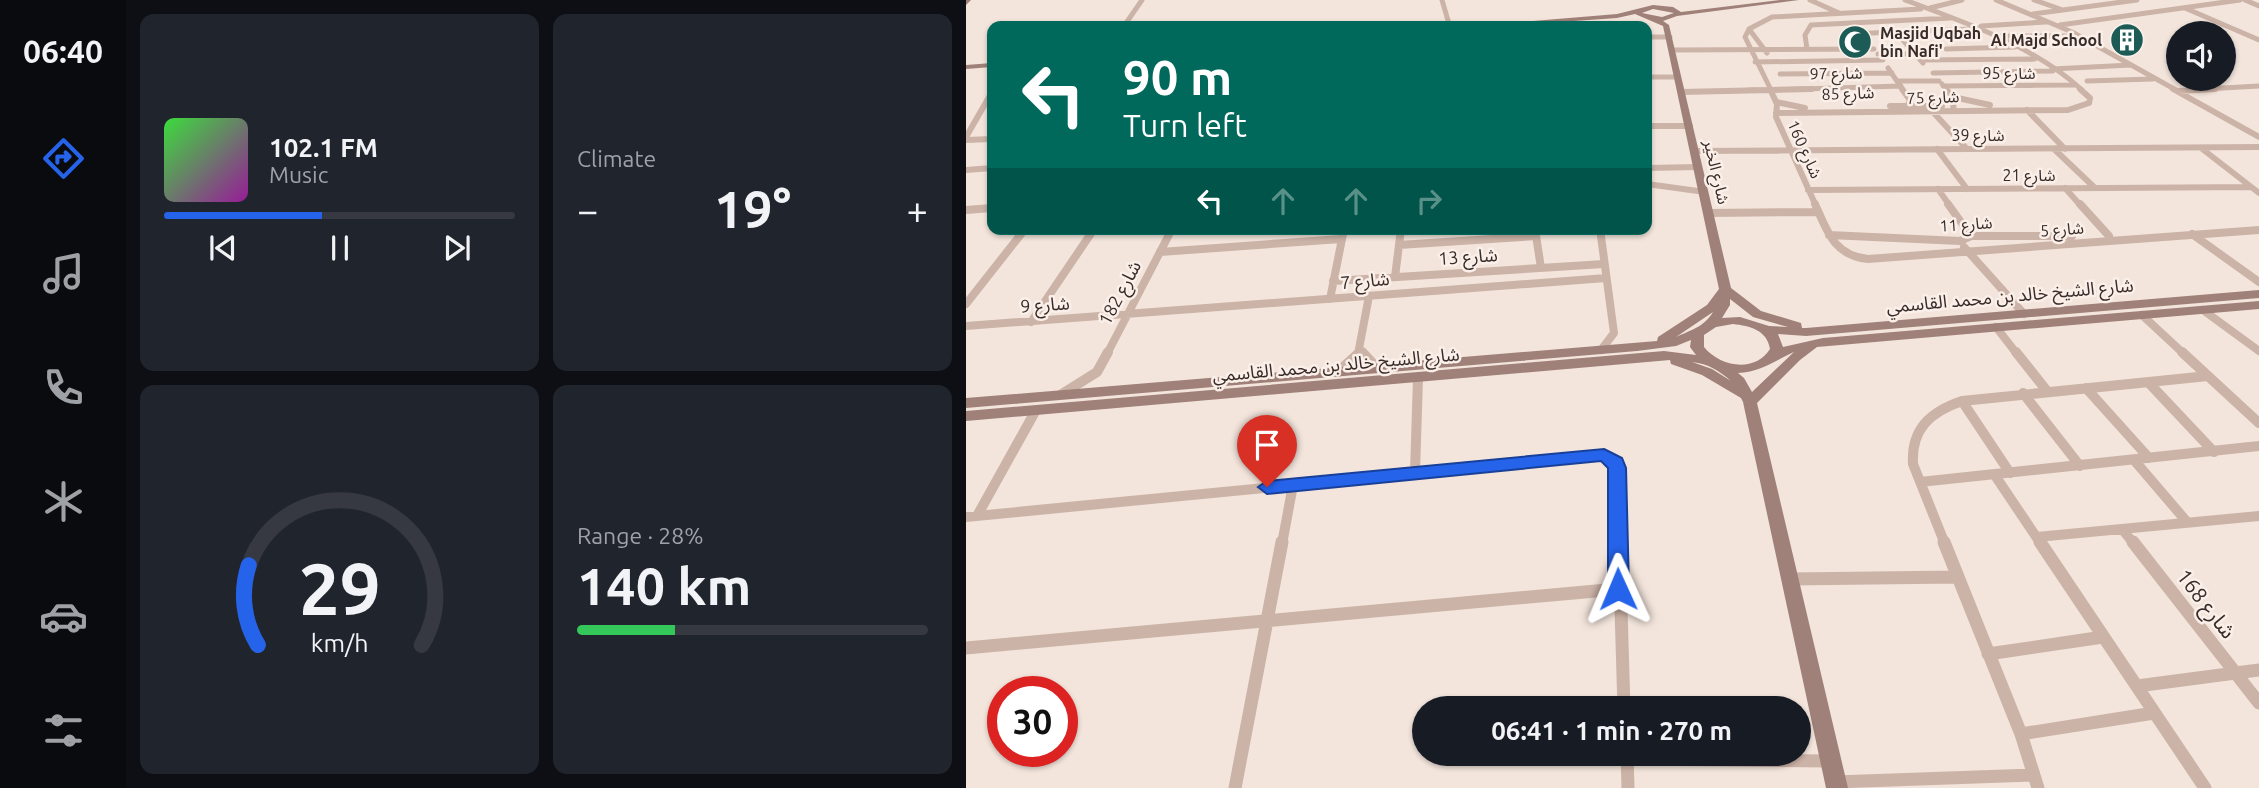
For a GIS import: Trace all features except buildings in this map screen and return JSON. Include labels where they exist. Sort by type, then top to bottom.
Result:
[{"type":"street","points":[[1127,21],[1142,0],[1149,0]]},
{"type":"street","points":[[1441,0],[1449,21]]},
{"type":"street","points":[[1602,17],[1640,0],[1645,14]]},
{"type":"street","points":[[1651,0],[1661,7],[1671,22]]},
{"type":"street","points":[[1651,0],[1706,9]]},
{"type":"street","points":[[1652,34],[1671,22],[1706,9],[1771,0]]},
{"type":"street","points":[[1615,19],[1671,22],[1706,9],[1796,0]]},
{"type":"street","points":[[1810,0],[1820,1],[1868,33]]},
{"type":"street","points":[[1905,0],[1955,18],[2013,46],[2078,87],[2091,98],[2089,103]]},
{"type":"street","points":[[1774,95],[1782,88],[1780,74],[1775,61],[1749,29],[1772,17],[1931,8],[1936,4],[1962,0]]},
{"type":"street","points":[[1996,0],[2060,25],[2166,85]]},
{"type":"street","points":[[2034,0],[2063,10]]},
{"type":"street","points":[[2066,0],[2086,7]]},
{"type":"street","points":[[2104,0],[2113,3]]},
{"type":"street","points":[[2130,0],[2160,11]]},
{"type":"street","points":[[2032,14],[2137,0]]},
{"type":"street","points":[[2214,0],[2223,2]]},
{"type":"street","points":[[2060,25],[2242,0],[2259,6]]},
{"type":"street","points":[[1587,21],[1645,14],[1661,7]]},
{"type":"street","points":[[2185,8],[2259,40]]},
{"type":"street","points":[[1546,21],[1645,14],[1671,22]]},
{"type":"street","points":[[1807,49],[1805,35],[1808,26],[1955,18]]},
{"type":"street","points":[[1969,24],[1997,27],[2050,21]]},
{"type":"street","name":"شارع الخير","points":[[1671,22],[1672,50],[1697,151],[1725,289]]},
{"type":"street","points":[[1993,35],[1997,27]]},
{"type":"street","name":"شارع 160","points":[[1749,29],[1745,37],[1755,62],[1774,95],[1776,113],[1817,212],[1839,251],[1868,259]]},
{"type":"street","points":[[1841,49],[1845,35],[1978,29]]},
{"type":"street","points":[[1930,30],[1956,60]]},
{"type":"street","points":[[1896,32],[1953,97],[1990,106]]},
{"type":"street","points":[[1860,33],[1892,73],[1910,100],[1909,106]]},
{"type":"street","points":[[1938,38],[1993,35],[2080,36]]},
{"type":"street","points":[[1946,49],[2013,46],[2025,37]]},
{"type":"street","points":[[1672,50],[1841,49],[1914,54]]},
{"type":"street","points":[[1920,60],[2035,59]]},
{"type":"street","points":[[1755,62],[1883,60]]},
{"type":"street","points":[[966,65],[987,63]]},
{"type":"street","points":[[1933,73],[2132,65]]},
{"type":"street","points":[[2078,87],[2087,81],[2132,65]]},
{"type":"street","points":[[1780,74],[1892,73]]},
{"type":"street","points":[[1652,77],[1678,76]]},
{"type":"street","points":[[2087,81],[2155,79]]},
{"type":"street","name":"شارع 97","points":[[1774,95],[1782,88],[1899,84]]},
{"type":"street","name":"شارع 95","points":[[1899,84],[2078,87]]},
{"type":"street","points":[[2236,87],[2259,86]]},
{"type":"street","points":[[2177,91],[2259,137]]},
{"type":"street","points":[[1681,92],[1774,95],[1829,108]]},
{"type":"street","name":"شارع 85","points":[[1774,95],[1813,111],[1917,105],[1954,109],[2089,103]]},
{"type":"street","points":[[1953,97],[1954,109]]},
{"type":"street","points":[[987,99],[966,139],[987,138]]},
{"type":"street","name":"شارع 75","points":[[1776,113],[2075,109],[2089,103]]},
{"type":"street","points":[[1917,105],[1934,112],[1966,149]]},
{"type":"street","points":[[981,108],[987,108]]},
{"type":"street","points":[[2027,110],[2065,149]]},
{"type":"street","points":[[966,119],[976,118]]},
{"type":"street","points":[[1652,126],[1689,126]]},
{"type":"street","name":"شارع 39","points":[[1697,151],[2259,147]]},
{"type":"street","points":[[2200,148],[2259,193]]},
{"type":"street","points":[[1937,149],[1966,189]]},
{"type":"street","points":[[2054,149],[2095,188]]},
{"type":"street","points":[[1652,168],[1699,167]]},
{"type":"street","points":[[966,170],[987,168]]},
{"type":"street","points":[[1652,185],[1705,192]]},
{"type":"street","name":"شارع 21","points":[[1808,190],[2251,187]]},
{"type":"street","points":[[2065,188],[2109,236]]},
{"type":"street","points":[[1938,189],[1971,236]]},
{"type":"street","points":[[966,210],[987,208]]},
{"type":"street","points":[[1710,213],[1817,212]]},
{"type":"street","name":"شارع 5","points":[[1868,259],[2148,236],[2259,230]]},
{"type":"street","points":[[2192,234],[2259,282]]},
{"type":"street","points":[[966,304],[1020,235]]},
{"type":"street","points":[[1031,322],[1090,235]]},
{"type":"street","name":"شارع 182","points":[[1097,372],[1169,235]]},
{"type":"street","points":[[1329,299],[1342,235]]},
{"type":"street","points":[[1395,277],[1400,235]]},
{"type":"street","points":[[1399,245],[1512,235]]},
{"type":"street","points":[[1535,235],[1541,268]]},
{"type":"street","points":[[1601,235],[1614,333],[1601,350]]},
{"type":"street","name":"شارع 11","points":[[1829,235],[1960,241],[1971,236],[2148,236]]},
{"type":"street","points":[[1160,252],[1341,239]]},
{"type":"street","points":[[1960,241],[2024,314]]},
{"type":"street","name":"شارع 13","points":[[1333,281],[1604,264]]},
{"type":"street","name":"شارع 7","points":[[1126,315],[1606,278]]},
{"type":"street","points":[[1725,289],[1735,307],[1777,345],[1754,381],[1750,402]]},
{"type":"street","points":[[1725,289],[1724,305],[1696,338],[1697,347],[1739,381],[1750,402],[1836,785],[2036,782],[2021,734],[1957,577],[1911,453],[1916,432],[1929,416],[1962,401],[2208,376]]},
{"type":"street","points":[[1725,289],[1745,307],[1765,317],[1823,336]]},
{"type":"street","points":[[1648,350],[1711,308],[1721,299],[1725,289]]},
{"type":"street","name":"شارع الشيخ خالد بن محمد القاسمي","points":[[966,403],[1601,350],[1648,350],[1748,368],[1794,346],[1823,336],[2024,314],[2259,294]]},
{"type":"street","points":[[1338,372],[1360,351],[1368,296]]},
{"type":"street","name":"شارع الشيخ خالد بن محمد القاسمي","points":[[966,416],[1418,378],[1648,350],[1676,342],[1706,327],[1733,320],[1759,327],[1823,336],[1996,327],[2259,305]]},
{"type":"street","points":[[2203,310],[2259,351]]},
{"type":"street","name":"شارع 9","points":[[966,327],[1126,315]]},
{"type":"street","points":[[2142,315],[2259,423]]},
{"type":"street","points":[[1996,327],[2047,391]]},
{"type":"street","points":[[1614,333],[1648,350],[1707,372],[1750,402]]},
{"type":"street","points":[[1750,402],[1800,353],[1823,336]]},
{"type":"street","points":[[1360,351],[1377,368]]},
{"type":"street","points":[[1061,395],[1097,372],[1100,383],[1112,390]]},
{"type":"street","points":[[1415,472],[1418,378]]},
{"type":"street","points":[[2148,382],[2214,452]]},
{"type":"street","points":[[2086,388],[2149,458]]},
{"type":"street","points":[[2023,394],[2080,466]]},
{"type":"street","points":[[1962,401],[2010,472]]},
{"type":"street","points":[[971,517],[1036,410]]},
{"type":"street","points":[[1920,482],[2259,446]]},
{"type":"street","points":[[971,517],[1596,454],[1611,458],[1617,468],[1618,589],[1623,696]]},
{"type":"street","points":[[2134,460],[2187,522]]},
{"type":"street","points":[[1994,474],[2205,788]]},
{"type":"street","points":[[1235,788],[1293,485]]},
{"type":"street","points":[[2037,537],[2259,516]]},
{"type":"street","name":"شارع 168","points":[[2122,529],[2259,703]]},
{"type":"street","points":[[1790,579],[1957,577]]},
{"type":"street","points":[[966,648],[1618,589]]},
{"type":"street","points":[[1988,654],[2103,637]]},
{"type":"street","points":[[2137,686],[2259,670]]},
{"type":"street","points":[[2021,734],[2154,713]]},
{"type":"street","points":[[1811,761],[1831,761]]},
{"type":"street","points":[[1627,766],[1628,788]]},
{"type":"place","name":"Al Majd School","points":[[2127,40]]},
{"type":"place","name":"Masjid Uqbah bin Nafi'","points":[[1855,42]]},
{"type":"route","points":[[1267,487],[1604,455],[1616,463],[1617,468],[1618,589]]}]
